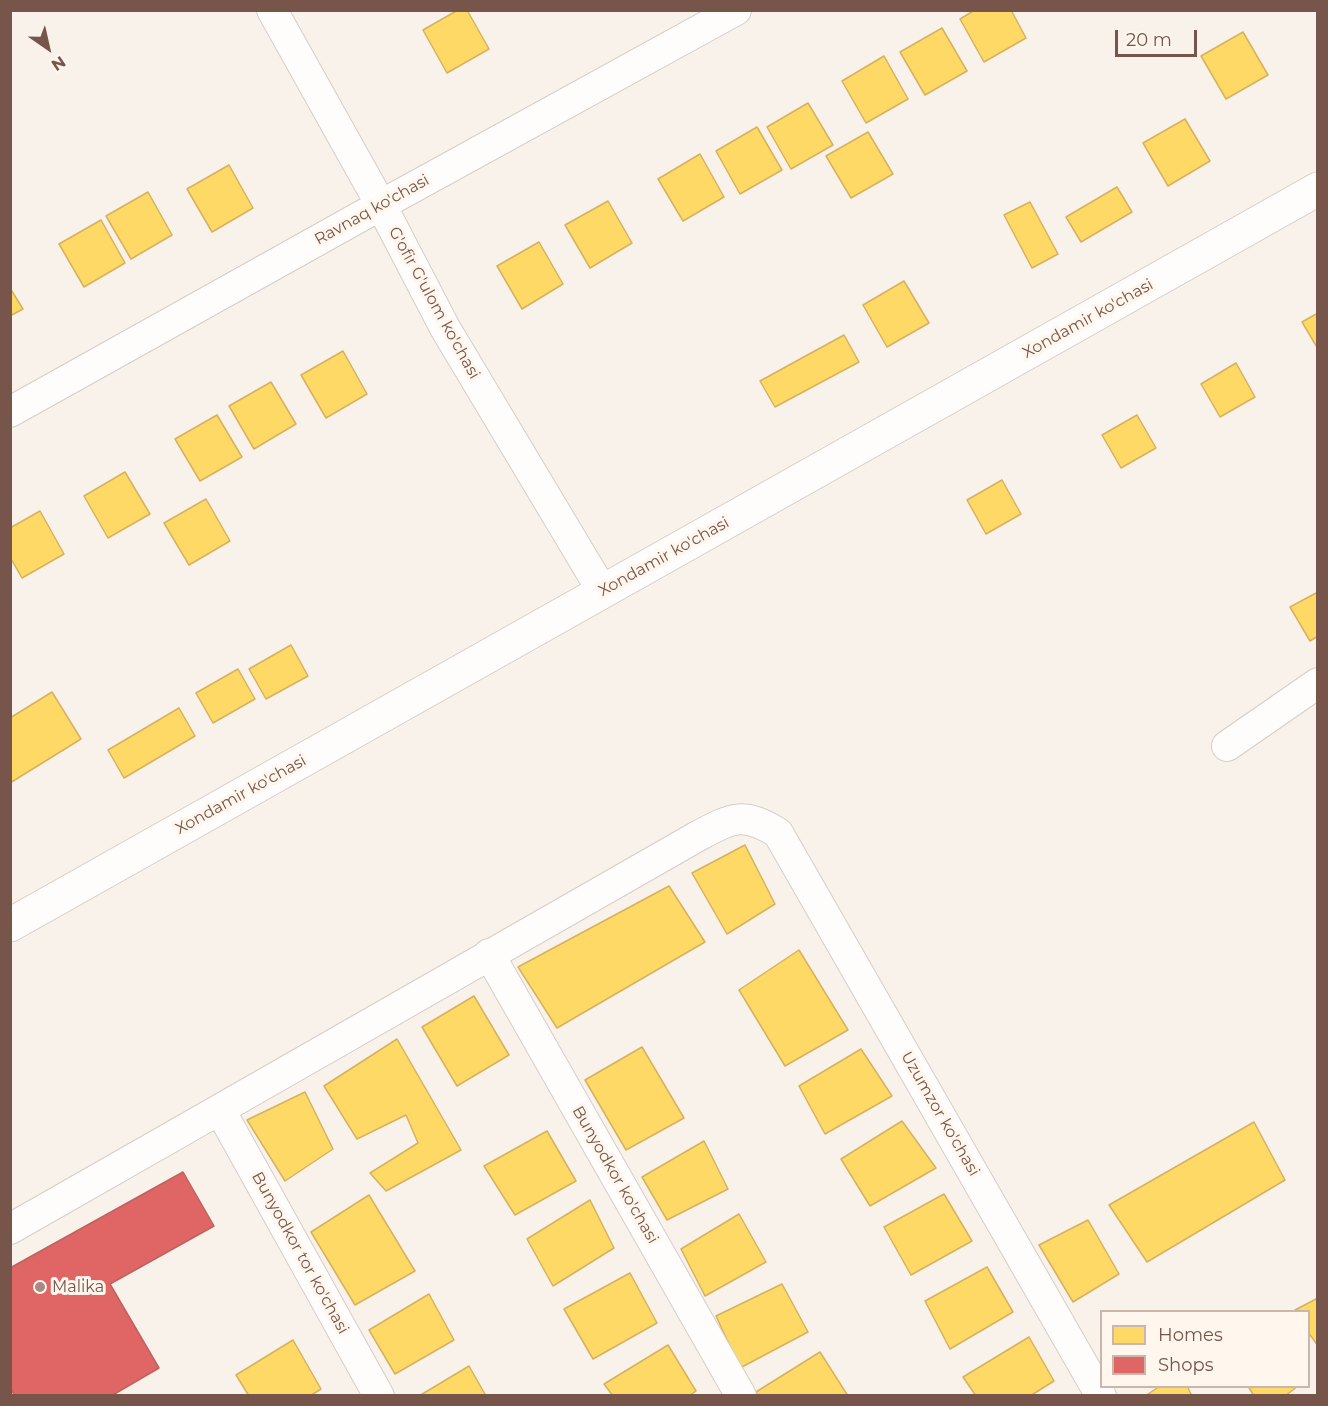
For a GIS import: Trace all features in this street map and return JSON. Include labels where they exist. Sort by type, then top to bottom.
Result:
[{"type":"main road","name":"Xondamir ko'chasi","points":[[10,925],[1317,189]]},
{"type":"street","name":"G'ofir G'ulom ko'chasi","points":[[272,10],[381,205],[445,328],[603,592]]},
{"type":"street","name":"Ravnaq ko'chasi","points":[[10,412],[736,10]]},
{"type":"street","points":[[1227,747],[1317,683]]},
{"type":"street","name":"Uzumzor ko'chasi","points":[[489,954],[726,821],[744,818],[761,822],[778,833],[1101,1395]]},
{"type":"street","points":[[10,1229],[489,954]]},
{"type":"street","name":"Bunyodkor ko'chasi","points":[[489,954],[741,1395]]},
{"type":"street","name":"Bunyodkor tor ko'chasi","points":[[220,1110],[379,1395]]},
{"type":"building: Homes","points":[[458,10],[467,10],[489,49],[447,73],[423,30]]},
{"type":"building: Homes","points":[[975,10],[1011,10],[1026,38],[984,62],[960,19]]},
{"type":"building: Homes","points":[[942,28],[967,71],[925,95],[900,52]]},
{"type":"building: Homes","points":[[1243,32],[1268,75],[1226,99],[1201,56]]},
{"type":"building: Homes","points":[[884,56],[908,99],[866,123],[842,81]]},
{"type":"building: Homes","points":[[808,103],[833,145],[791,169],[767,127]]},
{"type":"building: Homes","points":[[1185,119],[1210,161],[1168,186],[1143,143]]},
{"type":"building: Homes","points":[[757,127],[782,170],[740,194],[716,151]]},
{"type":"building: Homes","points":[[868,132],[893,174],[851,198],[826,156]]},
{"type":"building: Homes","points":[[700,154],[724,197],[683,221],[658,179]]},
{"type":"building: Homes","points":[[229,165],[253,208],[212,232],[187,189]]},
{"type":"building: Homes","points":[[1117,187],[1132,212],[1081,242],[1066,217]]},
{"type":"building: Homes","points":[[148,192],[172,235],[131,259],[106,216]]},
{"type":"building: Homes","points":[[608,201],[632,243],[590,268],[565,225]]},
{"type":"building: Homes","points":[[1030,202],[1058,254],[1032,268],[1004,215]]},
{"type":"building: Homes","points":[[101,220],[125,263],[84,287],[59,244]]},
{"type":"building: Homes","points":[[539,242],[563,284],[522,309],[497,266]]},
{"type":"building: Homes","points":[[904,281],[929,323],[887,347],[863,305]]},
{"type":"building: Homes","points":[[10,288],[23,309],[10,316]]},
{"type":"building: Homes","points":[[1318,313],[1318,349],[1302,322]]},
{"type":"building: Homes","points":[[844,335],[859,362],[775,407],[760,381]]},
{"type":"building: Homes","points":[[343,351],[367,394],[326,418],[301,375]]},
{"type":"building: Homes","points":[[1236,363],[1255,397],[1220,417],[1201,384]]},
{"type":"building: Homes","points":[[271,382],[296,424],[254,449],[229,406]]},
{"type":"building: Homes","points":[[217,415],[242,457],[200,481],[175,439]]},
{"type":"building: Homes","points":[[1137,415],[1156,448],[1121,468],[1102,435]]},
{"type":"building: Homes","points":[[125,472],[150,514],[108,538],[84,496]]},
{"type":"building: Homes","points":[[1002,480],[1021,514],[986,534],[967,500]]},
{"type":"building: Homes","points":[[206,499],[230,541],[189,565],[164,523]]},
{"type":"building: Homes","points":[[40,511],[64,554],[22,578],[10,557],[10,528]]},
{"type":"building: Homes","points":[[1318,592],[1318,636],[1310,641],[1290,607]]},
{"type":"building: Homes","points":[[291,645],[308,676],[266,699],[249,669]]},
{"type":"building: Homes","points":[[238,669],[255,699],[213,723],[196,693]]},
{"type":"building: Homes","points":[[52,692],[81,739],[10,783],[10,718]]},
{"type":"building: Homes","points":[[179,708],[195,736],[124,778],[108,750]]},
{"type":"building: Homes","points":[[745,845],[775,904],[727,934],[692,873]]},
{"type":"building: Homes","points":[[669,886],[705,942],[557,1028],[518,967]]},
{"type":"building: Homes","points":[[799,950],[848,1030],[785,1066],[739,990]]},
{"type":"building: Homes","points":[[474,996],[509,1055],[457,1086],[422,1027]]},
{"type":"building: Homes","points":[[397,1039],[461,1150],[386,1191],[370,1173],[418,1143],[406,1115],[357,1139],[324,1086]]},
{"type":"building: Homes","points":[[642,1047],[684,1118],[626,1150],[585,1080]]},
{"type":"building: Homes","points":[[861,1049],[892,1096],[825,1134],[799,1086]]},
{"type":"building: Homes","points":[[305,1092],[333,1149],[285,1181],[247,1120]]},
{"type":"building: Homes","points":[[902,1121],[936,1168],[870,1206],[841,1159]]},
{"type":"building: Homes","points":[[1254,1122],[1285,1180],[1147,1262],[1109,1205]]},
{"type":"building: Homes","points":[[547,1131],[576,1181],[515,1215],[484,1166]]},
{"type":"building: Homes","points":[[704,1141],[728,1189],[667,1220],[642,1177]]},
{"type":"building: Homes","points":[[944,1194],[972,1241],[911,1275],[884,1227]]},
{"type":"building: Homes","points":[[369,1195],[415,1271],[355,1305],[311,1232]]},
{"type":"building: Homes","points":[[590,1200],[614,1248],[553,1286],[527,1239]]},
{"type":"building: Homes","points":[[739,1214],[766,1262],[705,1296],[681,1249]]},
{"type":"building: Homes","points":[[1088,1220],[1119,1274],[1073,1302],[1039,1245]]},
{"type":"building: Homes","points":[[987,1267],[1013,1312],[950,1349],[925,1301]]},
{"type":"building: Homes","points":[[630,1273],[657,1323],[593,1359],[564,1309]]},
{"type":"building: Homes","points":[[782,1284],[808,1332],[740,1368],[716,1316]]},
{"type":"building: Homes","points":[[429,1294],[454,1340],[395,1374],[369,1330]]},
{"type":"building: Homes","points":[[1318,1298],[1318,1346],[1310,1335],[1310,1310],[1295,1310]]},
{"type":"building: Homes","points":[[1029,1337],[1054,1381],[1030,1396],[976,1396],[963,1377]]},
{"type":"building: Homes","points":[[293,1340],[321,1389],[310,1396],[249,1396],[236,1375]]},
{"type":"building: Homes","points":[[668,1345],[696,1391],[689,1396],[613,1396],[604,1384]]},
{"type":"building: Homes","points":[[820,1352],[848,1396],[758,1396],[756,1392]]},
{"type":"building: Homes","points":[[469,1366],[486,1396],[419,1396]]},
{"type":"building: Homes","points":[[1157,1388],[1188,1388],[1192,1396],[1145,1396]]},
{"type":"building: Homes","points":[[1249,1388],[1295,1388],[1285,1396],[1254,1396]]},
{"type":"building: Shops","points":[[183,1172],[214,1226],[110,1284],[159,1368],[111,1396],[15,1396],[10,1388],[10,1268]]},
{"type":"place","name":"Malika","points":[[40,1287]]}]
